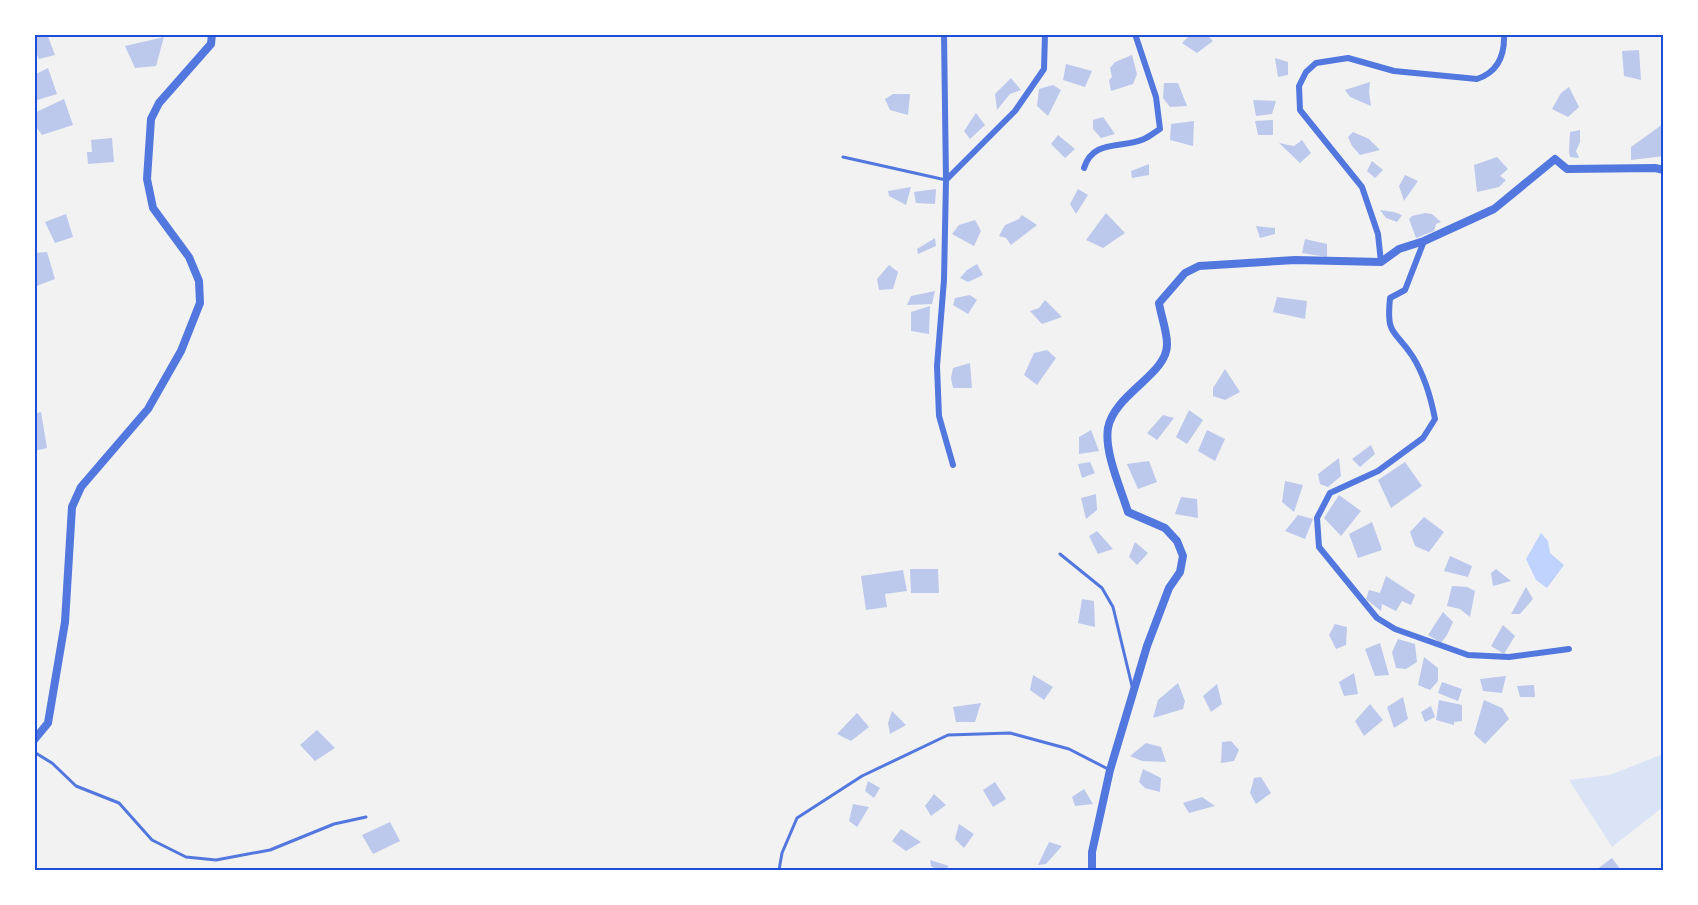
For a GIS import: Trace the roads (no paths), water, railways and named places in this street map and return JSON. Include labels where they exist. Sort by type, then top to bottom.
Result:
[{"type":"street","points":[[34,740],[48,723],[64,622],[72,507],[81,487],[148,409],[182,351],[200,303],[199,281],[189,257],[153,208],[147,179],[151,119],[159,103],[211,44],[212,34]]},
{"type":"street","points":[[944,34],[946,180],[944,280],[937,366],[939,416],[953,465]]},
{"type":"street","points":[[946,180],[1015,111],[1044,69],[1045,34]]},
{"type":"street","points":[[1083,168],[1087,157],[1102,148],[1143,140],[1160,129],[1156,98],[1135,34]]},
{"type":"street","points":[[1381,262],[1378,234],[1362,187],[1300,110],[1299,86],[1306,72],[1316,63],[1348,58],[1394,71],[1478,79],[1490,75],[1497,66],[1504,44],[1504,34]]},
{"type":"street","points":[[1092,870],[1092,852],[1110,770],[1147,646],[1169,588],[1180,572],[1183,556],[1178,541],[1165,528],[1128,512],[1108,449],[1108,428],[1115,410],[1162,362],[1167,345],[1159,303],[1185,273],[1199,266],[1295,260],[1381,262],[1399,249],[1424,241],[1494,209],[1555,159],[1567,169],[1655,168],[1664,170]]},
{"type":"street","points":[[1424,241],[1406,290],[1390,298],[1388,318],[1392,332],[1413,357],[1431,398],[1435,419],[1423,438],[1378,471],[1330,493],[1317,518],[1319,547],[1377,618],[1395,629],[1468,655],[1509,657],[1569,649]]},
{"type":"lane","points":[[843,157],[946,180]]},
{"type":"lane","points":[[1060,554],[1101,588],[1113,607],[1134,691]]},
{"type":"lane","points":[[779,870],[782,853],[797,818],[862,776],[948,735],[1010,733],[1068,749],[1110,770]]},
{"type":"lane","points":[[34,752],[52,763],[76,786],[119,803],[152,840],[186,857],[216,860],[270,850],[334,824],[366,817]]},
{"type":"water","points":[[1541,533],[1548,541],[1550,553],[1564,565],[1547,588],[1536,580],[1526,559]]}]
